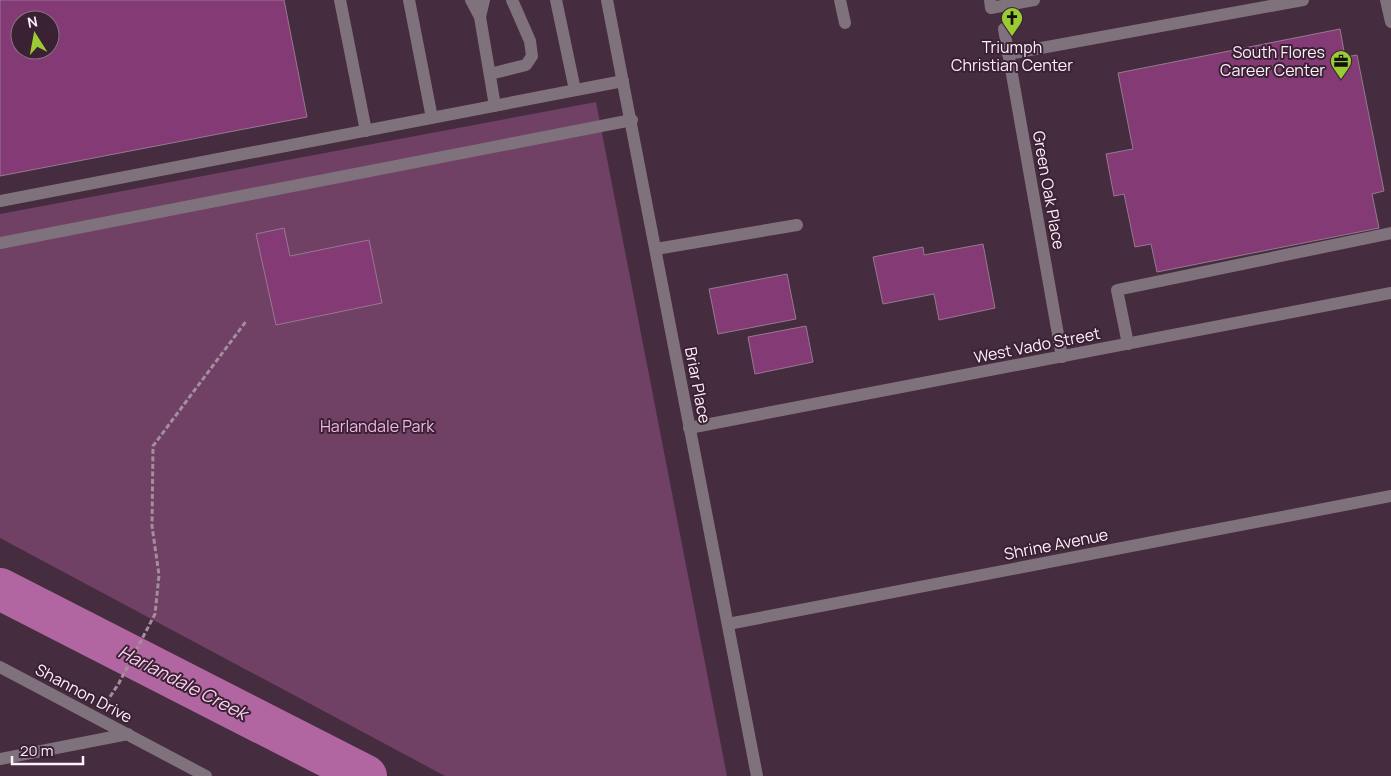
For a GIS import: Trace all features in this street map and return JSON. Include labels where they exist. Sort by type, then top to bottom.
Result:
[{"type":"street","points":[[340,0],[366,131]]},
{"type":"street","points":[[409,0],[432,118]]},
{"type":"street","points":[[471,0],[480,17],[495,106]]},
{"type":"street","points":[[480,17],[484,0]]},
{"type":"street","points":[[490,74],[526,65],[532,56],[530,41],[512,0]]},
{"type":"street","points":[[556,0],[575,90]]},
{"type":"street","name":"Briar Place","points":[[607,0],[632,120],[689,428],[758,776]]},
{"type":"street","points":[[840,0],[845,23]]},
{"type":"street","points":[[990,0],[991,8],[1034,0]]},
{"type":"street","points":[[1008,54],[1303,0]]},
{"type":"street","points":[[1386,0],[1391,22]]},
{"type":"street","name":"Green Oak Place","points":[[1004,29],[1062,357]]},
{"type":"street","points":[[0,201],[623,81]]},
{"type":"street","points":[[0,243],[632,120]]},
{"type":"street","points":[[656,249],[797,225]]},
{"type":"street","points":[[1128,344],[1117,290],[1391,233]]},
{"type":"street","name":"West Vado Street","points":[[689,428],[1391,293]]},
{"type":"street","name":"Shrine Avenue","points":[[728,624],[1391,496]]},
{"type":"street","name":"Shannon Drive","points":[[0,667],[206,776]]},
{"type":"street","points":[[0,759],[128,734]]},
{"type":"path","points":[[119,684],[155,614],[159,575],[152,526],[153,446],[246,320]]},
{"type":"green space","name":"Harlandale Park","points":[[596,102],[727,776],[445,776],[0,538],[0,214]]},
{"type":"building","points":[[0,0],[284,0],[307,117],[0,176]]},
{"type":"building","points":[[1340,29],[1345,57],[1357,55],[1384,191],[1372,194],[1379,228],[1157,272],[1151,244],[1135,247],[1124,194],[1114,196],[1106,154],[1133,149],[1118,73]]},
{"type":"building","points":[[284,228],[290,256],[369,240],[382,303],[276,325],[256,234]]},
{"type":"building","points":[[983,244],[995,308],[939,320],[934,294],[883,304],[873,257],[923,247],[924,255]]},
{"type":"building","points":[[787,274],[796,319],[718,334],[709,289]]},
{"type":"building","points":[[806,326],[813,362],[755,374],[748,337]]},
{"type":"waterway","name":"Harlandale Creek","points":[[0,589],[366,776]]},
{"type":"place","name":"Triumph Christian Center","points":[[1012,37]]},
{"type":"place","name":"South Flores Career Center","points":[[1341,80]]}]
